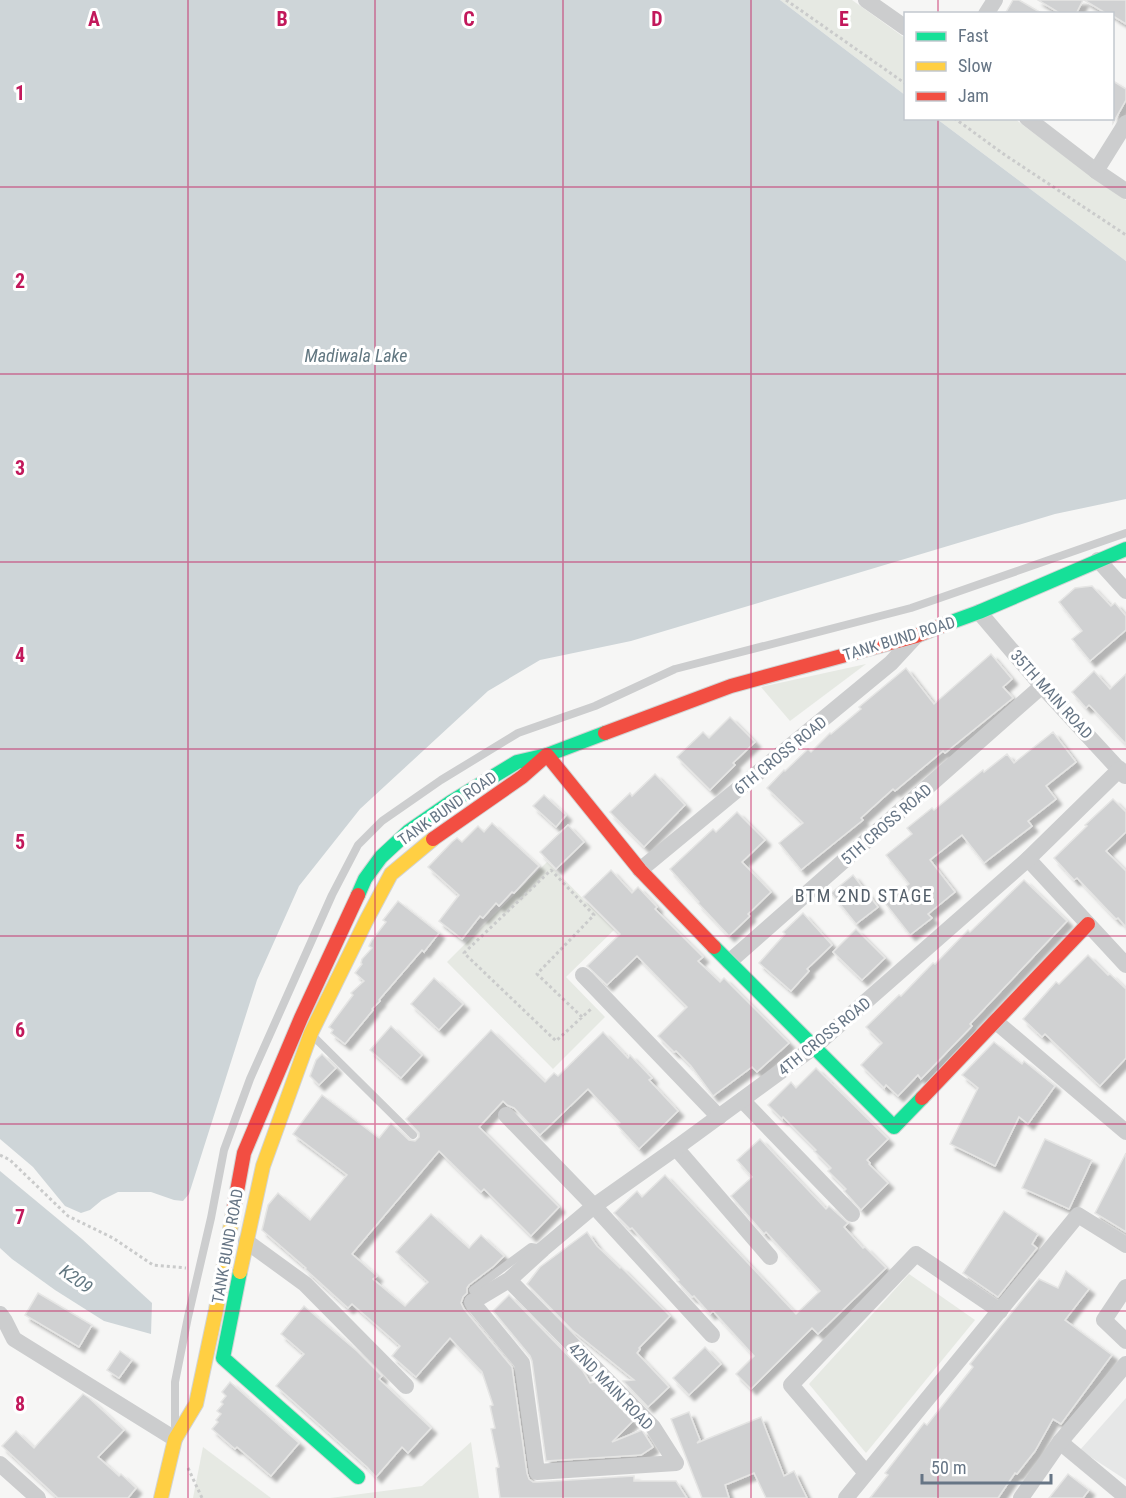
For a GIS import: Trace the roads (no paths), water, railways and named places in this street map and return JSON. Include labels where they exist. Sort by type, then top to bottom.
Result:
[{"type":"street","points":[[866,0],[904,27]]},
{"type":"street","points":[[1030,120],[1126,191]]},
{"type":"street","points":[[1096,171],[1126,123]]},
{"type":"street","name":"TANK BUND ROAD","points":[[161,1498],[176,1439],[196,1404],[216,1311],[244,1153],[301,1018],[365,879],[381,857],[409,831],[451,802],[517,762],[547,755],[731,686],[916,636],[979,612],[1126,549]]},
{"type":"street","points":[[1098,560],[1126,591]]},
{"type":"street","name":"35TH MAIN ROAD","points":[[979,612],[1042,686],[1123,773]]},
{"type":"street","name":"6TH CROSS ROAD","points":[[640,870],[891,663],[916,636]]},
{"type":"street","name":"5TH CROSS ROAD","points":[[729,962],[1042,686]]},
{"type":"street","points":[[358,1477],[223,1358],[262,1166],[311,1033],[391,874],[439,834],[522,777],[547,755],[640,870],[894,1127],[1088,924]]},
{"type":"street","name":"4TH CROSS ROAD","points":[[509,1280],[594,1206],[814,1047],[1123,773]]},
{"type":"street","points":[[1028,859],[1126,965]]},
{"type":"street","points":[[584,975],[719,1117]]},
{"type":"street","points":[[995,1021],[1126,1132]]},
{"type":"street","points":[[742,1100],[852,1214]]},
{"type":"street","points":[[506,1115],[594,1206],[712,1335]]},
{"type":"street","points":[[676,1148],[770,1257]]},
{"type":"street","points":[[846,1498],[1078,1215],[1126,1245]]},
{"type":"street","points":[[246,1241],[305,1284],[406,1386]]},
{"type":"street","points":[[866,1473],[791,1385],[916,1254],[1000,1311]]},
{"type":"street","name":"42ND MAIN ROAD","points":[[509,1280],[652,1427],[676,1463],[537,1472],[522,1363],[472,1302],[509,1280]]},
{"type":"street","points":[[1126,1287],[1104,1320],[1126,1341]]},
{"type":"street","points":[[0,1314],[14,1339],[176,1439]]},
{"type":"street","points":[[1021,1498],[1060,1442],[1126,1364]]},
{"type":"street","points":[[1060,1442],[1126,1497]]},
{"type":"street","points":[[0,1464],[38,1498]]},
{"type":"lane","points":[[176,1439],[176,1382],[224,1150],[250,1078],[327,906],[358,845],[382,821],[441,780],[518,733],[595,706],[675,669],[911,608],[1126,533]]},
{"type":"lane","points":[[311,1033],[413,1135]]},
{"type":"lane","points":[[473,1290],[531,1248],[543,1249]]},
{"type":"water","name":"Madiwala Lake","points":[[0,0],[780,0],[904,94],[904,120],[938,120],[1126,261],[1126,499],[1055,514],[631,641],[540,660],[488,691],[360,809],[299,886],[257,980],[189,1194],[183,1201],[151,1192],[118,1192],[102,1200],[90,1210],[81,1213],[65,1206],[33,1167],[0,1139]]},
{"type":"water","name":"K209","points":[[0,1171],[82,1239],[152,1303],[151,1334],[104,1321],[55,1290],[0,1248]]},
{"type":"district","name":"BTM 2ND STAGE","points":[[864,896]]}]
